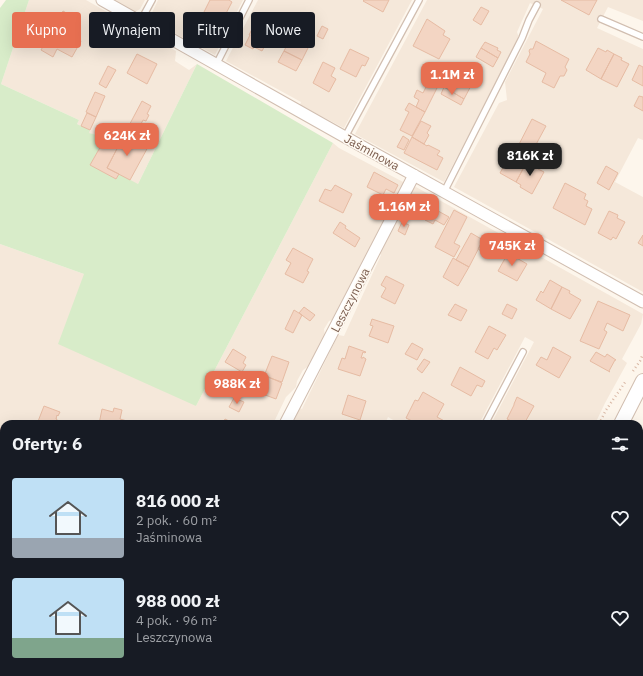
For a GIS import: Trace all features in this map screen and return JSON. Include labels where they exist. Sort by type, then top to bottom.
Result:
[{"type":"street","name":"Jaśminowa","points":[[102,0],[123,12]]},
{"type":"street","name":"Jaśminowa","points":[[175,42],[345,138],[643,302]]},
{"type":"street","name":"Leszczynowa","points":[[287,420],[414,175]]},
{"type":"street","points":[[623,420],[643,381]]},
{"type":"lane","points":[[145,12],[152,0]]},
{"type":"lane","points":[[216,65],[249,0]]},
{"type":"lane","points":[[345,138],[419,0]]},
{"type":"lane","points":[[444,192],[522,38],[537,5]]},
{"type":"lane","points":[[601,19],[643,37]]},
{"type":"lane","points":[[487,420],[523,352]]},
{"type":"path","points":[[601,420],[643,354]]},
{"type":"shaded area","points":[[29,0],[86,0],[107,12],[89,12],[89,48],[171,48],[176,51],[175,61],[189,70],[197,64],[138,184],[116,179],[90,165],[106,137],[88,133],[90,130],[77,124],[79,120],[1,84],[13,48],[81,48],[81,12],[25,12]]},
{"type":"shaded area","points":[[111,0],[145,0],[140,9],[131,12]]},
{"type":"shaded area","points":[[158,0],[243,0],[237,12],[183,12],[183,38],[175,33],[175,12],[152,12]]},
{"type":"shaded area","points":[[258,0],[412,0],[344,128],[300,105],[301,102],[226,61],[233,48],[243,48],[243,29],[251,13],[251,48],[315,48],[315,12],[252,12]]},
{"type":"shaded area","points":[[427,0],[643,0],[643,21],[608,7],[597,28],[643,49],[643,140],[638,138],[615,182],[643,197],[643,292],[454,187],[499,103],[507,100],[505,82],[543,9],[530,3],[517,32],[519,38],[444,182],[355,134]]},
{"type":"shaded area","points":[[202,48],[219,48],[215,55]]},
{"type":"shaded area","points":[[333,143],[339,148],[405,183],[334,319],[329,321],[324,329],[325,336],[310,365],[303,370],[297,381],[296,387],[286,397],[275,420],[0,420],[0,244],[84,274],[196,406]]},
{"type":"shaded area","points":[[416,187],[643,314],[641,324],[622,359],[627,363],[597,420],[493,420],[534,342],[525,337],[481,420],[393,420],[388,417],[387,420],[293,420],[299,408],[302,409],[338,335],[344,336],[381,255],[377,251],[411,189]]},
{"type":"green space","points":[[6,0],[29,0],[25,12],[12,12],[13,48],[1,84],[79,120],[77,124],[90,130],[89,133],[106,137],[90,165],[116,179],[119,174],[138,184],[197,64],[333,143],[196,406],[58,344],[84,274],[0,244],[0,8]]},
{"type":"building","points":[[210,0],[229,0],[232,2],[227,12],[204,12]]},
{"type":"building","points":[[389,0],[383,12],[363,1]]},
{"type":"building","points":[[561,0],[597,0],[589,15]]},
{"type":"building","points":[[481,7],[489,11],[481,25],[473,20]]},
{"type":"building","points":[[427,19],[445,31],[443,35],[450,39],[439,59],[413,46]]},
{"type":"building","points":[[322,26],[328,29],[323,39],[317,36]]},
{"type":"building","points":[[251,31],[251,48],[245,45]]},
{"type":"building","points":[[536,41],[569,59],[565,67],[567,70],[564,76],[560,76],[554,88],[542,82],[546,73],[526,62],[530,54],[529,51],[530,49],[533,49]]},
{"type":"building","points":[[485,42],[498,48],[497,50],[501,52],[498,58],[481,48]]},
{"type":"building","points":[[42,48],[77,48],[72,57],[57,49],[53,57],[41,50]]},
{"type":"building","points":[[256,48],[264,48],[262,51]]},
{"type":"building","points":[[286,48],[308,48],[302,60],[284,51]]},
{"type":"building","points":[[481,48],[498,58],[493,67],[476,57]]},
{"type":"building","points":[[598,48],[606,52],[607,50],[614,54],[601,79],[586,70]]},
{"type":"building","points":[[350,49],[369,58],[365,66],[362,65],[356,77],[340,69]]},
{"type":"building","points":[[284,51],[302,60],[296,71],[278,62]]},
{"type":"building","points":[[137,54],[157,64],[147,84],[127,73]]},
{"type":"building","points":[[614,54],[629,64],[617,87],[601,79]]},
{"type":"building","points":[[323,62],[335,68],[331,76],[336,79],[329,92],[313,83]]},
{"type":"building","points":[[639,65],[643,67],[643,86],[632,80]]},
{"type":"building","points":[[108,66],[116,70],[106,88],[99,84]]},
{"type":"building","points":[[454,69],[463,75],[465,71],[470,74],[468,77],[474,80],[464,99],[444,87]]},
{"type":"building","points":[[428,83],[437,88],[425,112],[416,107],[419,100],[414,97],[417,90],[423,93]]},
{"type":"building","points":[[444,87],[464,99],[461,105],[441,94]]},
{"type":"building","points":[[95,92],[105,96],[96,117],[86,112]]},
{"type":"building","points":[[639,96],[643,97],[643,111],[634,106]]},
{"type":"building","points":[[142,101],[151,106],[147,114],[149,115],[146,121],[143,120],[133,140],[124,135]]},
{"type":"building","points":[[409,103],[425,112],[412,136],[400,130],[409,112],[405,110]]},
{"type":"building","points":[[87,113],[96,117],[90,130],[81,126]]},
{"type":"building","points":[[532,119],[546,126],[526,163],[513,156]]},
{"type":"building","points":[[421,121],[431,126],[427,133],[429,135],[424,144],[412,137]]},
{"type":"building","points":[[124,135],[148,147],[130,180],[107,168]]},
{"type":"building","points":[[403,136],[409,140],[404,150],[397,147]]},
{"type":"building","points":[[106,137],[121,141],[107,168],[119,174],[116,179],[90,165]]},
{"type":"building","points":[[412,137],[427,146],[428,145],[440,151],[437,155],[443,158],[437,170],[404,153]]},
{"type":"building","points":[[514,157],[526,163],[516,182],[500,173],[506,162],[510,165]]},
{"type":"building","points":[[528,160],[540,166],[538,169],[544,172],[532,194],[520,187],[521,185],[516,182]]},
{"type":"building","points":[[606,166],[618,173],[609,190],[597,183]]},
{"type":"building","points":[[374,172],[398,185],[394,193],[386,189],[383,195],[367,187]]},
{"type":"building","points":[[565,183],[586,194],[584,199],[588,201],[586,206],[592,209],[585,225],[553,208]]},
{"type":"building","points":[[335,185],[352,194],[343,213],[319,201],[325,189],[331,191]]},
{"type":"building","points":[[420,201],[449,217],[444,225],[435,220],[433,224],[425,220],[427,216],[416,210]]},
{"type":"building","points":[[454,210],[467,217],[454,243],[460,246],[454,257],[435,247]]},
{"type":"building","points":[[609,211],[618,215],[617,218],[625,222],[616,239],[613,237],[611,240],[598,233]]},
{"type":"building","points":[[340,222],[346,226],[345,228],[360,238],[355,247],[333,233]]},
{"type":"building","points":[[402,222],[409,225],[405,235],[398,231]]},
{"type":"building","points":[[471,233],[483,240],[469,267],[456,260]]},
{"type":"building","points":[[643,235],[643,246],[638,243]]},
{"type":"building","points":[[484,238],[495,245],[489,256],[478,249]]},
{"type":"building","points":[[293,248],[313,259],[307,271],[309,272],[303,283],[285,274],[291,263],[286,260]]},
{"type":"building","points":[[508,253],[527,264],[517,281],[498,271]]},
{"type":"building","points":[[453,258],[469,267],[458,286],[443,277]]},
{"type":"building","points":[[386,276],[404,285],[395,304],[381,297],[386,288],[381,285]]},
{"type":"building","points":[[550,280],[562,287],[551,309],[536,300],[541,291],[543,293]]},
{"type":"building","points":[[562,287],[570,291],[569,293],[581,300],[570,319],[551,309]]},
{"type":"building","points":[[598,301],[630,315],[623,331],[607,323],[604,330],[607,332],[599,349],[580,341]]},
{"type":"building","points":[[455,304],[467,310],[461,321],[448,315]]},
{"type":"building","points":[[507,304],[517,309],[512,319],[502,314]]},
{"type":"building","points":[[304,307],[315,315],[310,321],[299,313]]},
{"type":"building","points":[[294,310],[302,315],[293,333],[285,329]]},
{"type":"building","points":[[372,319],[394,326],[388,343],[369,336],[373,326],[370,325]]},
{"type":"building","points":[[489,326],[506,335],[497,350],[494,348],[488,359],[475,352]]},
{"type":"building","points":[[412,343],[423,349],[417,360],[405,354]]},
{"type":"building","points":[[349,346],[366,352],[363,352],[361,358],[363,357],[366,359],[360,376],[338,369],[342,358],[345,359]]},
{"type":"building","points":[[553,347],[571,357],[559,378],[536,365],[541,357],[547,360]]},
{"type":"building","points":[[233,349],[246,357],[243,363],[246,365],[242,372],[225,362]]},
{"type":"building","points":[[596,352],[605,357],[607,354],[616,360],[609,371],[610,372],[590,361]]},
{"type":"building","points":[[272,356],[289,362],[282,382],[264,376]]},
{"type":"building","points":[[424,359],[430,362],[422,373],[417,369]]},
{"type":"building","points":[[460,367],[485,381],[482,387],[477,385],[471,396],[451,385]]},
{"type":"building","points":[[264,375],[282,383],[276,399],[257,392]]},
{"type":"building","points":[[215,377],[224,381],[219,390],[211,386]]},
{"type":"building","points":[[423,392],[444,404],[437,417],[443,420],[410,420],[406,418],[415,400],[418,401]]},
{"type":"building","points":[[348,395],[366,401],[360,420],[342,414]]},
{"type":"building","points":[[517,397],[534,406],[526,420],[507,419]]},
{"type":"building","points":[[234,398],[244,402],[239,412],[229,407]]},
{"type":"building","points":[[44,406],[60,412],[58,416],[57,415],[57,420],[39,420]]},
{"type":"building","points":[[114,408],[122,410],[120,419],[124,420],[100,420],[102,409],[113,412]]}]
